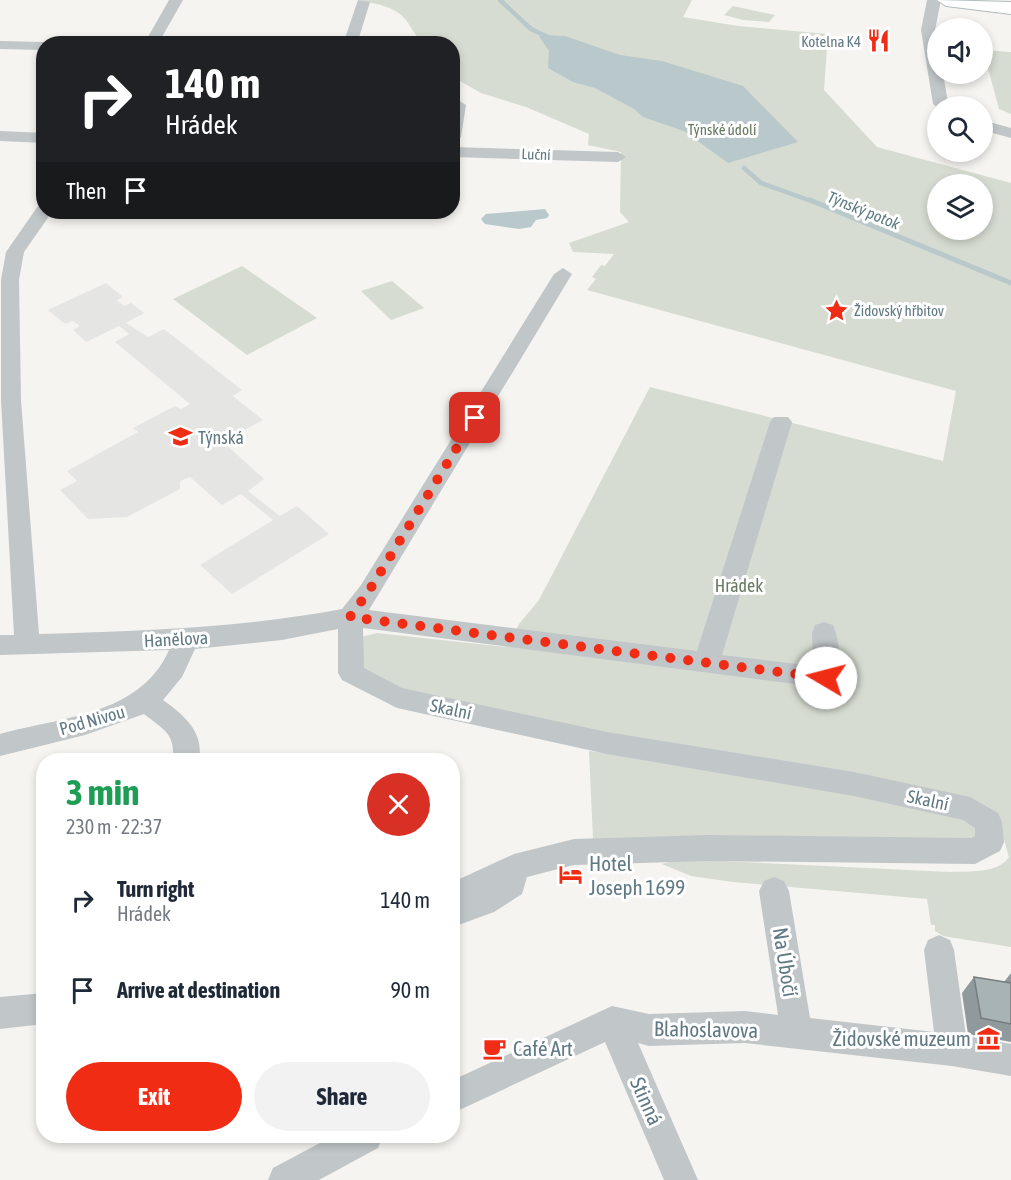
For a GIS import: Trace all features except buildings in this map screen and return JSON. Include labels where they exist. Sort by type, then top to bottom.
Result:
[{"type":"street","points":[[156,36],[176,0]]},
{"type":"street","points":[[934,0],[928,30],[940,96]]},
{"type":"street","points":[[946,0],[1011,8]]},
{"type":"street","points":[[352,36],[363,2]]},
{"type":"street","points":[[0,45],[36,46]]},
{"type":"street","points":[[993,128],[1011,133]]},
{"type":"street","points":[[0,136],[36,138]]},
{"type":"street","name":"Luční","points":[[460,152],[618,157]]},
{"type":"street","points":[[27,643],[5,401],[10,280],[8,253],[36,219]]},
{"type":"street","points":[[350,617],[369,591],[563,274]]},
{"type":"street","points":[[707,661],[781,422]]},
{"type":"street","name":"Hanělova","points":[[0,645],[186,640],[282,630],[350,617],[826,678],[824,632]]},
{"type":"street","name":"Skalní","points":[[350,617],[351,673],[397,697],[607,743],[854,784],[970,809],[987,822],[990,842],[975,851],[952,852],[708,848],[574,852],[514,867]]},
{"type":"street","name":"Pod Nivou","points":[[0,745],[121,714],[146,701],[171,677],[186,640]]},
{"type":"street","points":[[146,701],[175,723],[188,745],[187,753]]},
{"type":"street","points":[[460,893],[514,867]]},
{"type":"street","points":[[460,911],[484,902],[512,885],[514,867]]},
{"type":"street","name":"Na Úbočí","points":[[774,891],[797,1034]]},
{"type":"street","points":[[939,950],[952,1050]]},
{"type":"street","points":[[0,1013],[36,1009]]},
{"type":"street","points":[[460,1094],[612,1022]]},
{"type":"street","name":"Blahoslavova","points":[[612,1022],[649,1029],[745,1027],[952,1050],[1011,1060]]},
{"type":"street","name":"Stinná","points":[[612,1022],[681,1180]]},
{"type":"street","points":[[285,1180],[349,1143]]},
{"type":"shaded area","points":[[539,36],[565,36],[620,55],[662,61],[743,86],[798,142],[728,163],[684,131],[643,117],[634,109],[595,88],[573,82],[548,68],[549,51]]},
{"type":"shaded area","points":[[545,209],[549,215],[547,218],[536,220],[531,227],[519,229],[485,224],[481,219],[486,214]]},
{"type":"shaded area","name":"Týnská","points":[[106,283],[123,297],[117,300],[124,306],[131,303],[144,313],[126,323],[148,337],[164,329],[242,390],[233,396],[263,420],[223,442],[264,479],[248,491],[280,516],[297,506],[329,534],[232,594],[200,565],[273,520],[241,494],[222,505],[190,477],[180,481],[180,489],[127,517],[88,519],[60,490],[77,481],[67,471],[138,432],[133,428],[175,406],[181,409],[190,404],[115,342],[129,334],[119,326],[86,342],[73,330],[80,326],[73,321],[65,324],[48,310]]},
{"type":"green space","points":[[357,0],[692,0],[683,17],[738,26],[828,34],[824,90],[877,147],[978,174],[927,174],[927,240],[993,240],[993,178],[1011,183],[1011,947],[943,936],[935,931],[935,925],[931,925],[927,899],[733,882],[691,876],[662,864],[682,859],[950,872],[982,870],[998,866],[1009,857],[999,822],[407,691],[364,671],[358,649],[361,637],[377,633],[506,647],[519,624],[539,600],[650,387],[943,461],[956,391],[587,290],[596,279],[592,277],[601,265],[605,266],[614,254],[573,252],[569,243],[629,222],[620,212],[621,152],[588,145],[589,134],[526,107],[481,93],[460,81],[460,36],[417,36],[402,15],[396,11]]},
{"type":"green space","points":[[733,6],[775,15],[769,22],[743,20],[724,15]]},
{"type":"green space","points":[[993,51],[1011,52],[1011,114],[999,109],[992,84]]},
{"type":"green space","points":[[242,266],[317,318],[247,355],[173,299]]},
{"type":"green space","points":[[392,281],[424,308],[391,320],[361,291]]},
{"type":"green space","points":[[589,751],[722,767],[974,820],[979,840],[593,839]]},
{"type":"waterway","name":"Týnský potok","points":[[500,0],[531,29],[550,38]]},
{"type":"waterway","name":"Týnský potok","points":[[744,168],[761,183],[814,202]]},
{"type":"waterway","name":"Týnský potok","points":[[810,200],[1011,283]]},
{"type":"place","name":"Kotelna K4","points":[[879,41]]},
{"type":"place","name":"Židovský hřbitov","points":[[836,310]]},
{"type":"place","name":"Týnská","points":[[180,437]]},
{"type":"place","name":"Hotel Joseph 1699","points":[[571,875]]},
{"type":"place","name":"Židovské muzeum","points":[[989,1038]]},
{"type":"place","name":"Café Art","points":[[495,1048]]},
{"type":"route","points":[[475,418],[369,591],[350,617],[826,678]]},
{"type":"park label","name":"Týnské údolí","points":[[722,129]]},
{"type":"park label","name":"Hrádek","points":[[739,585]]}]
